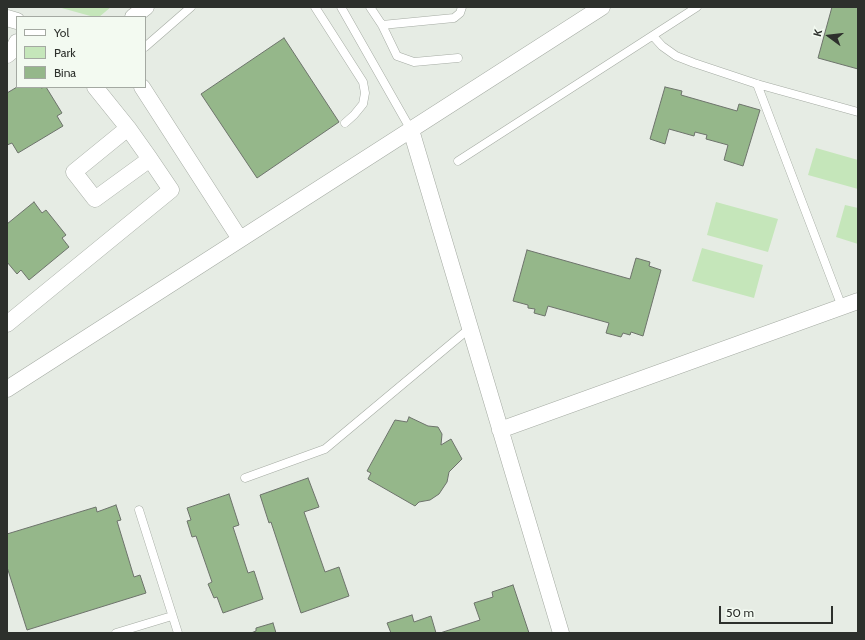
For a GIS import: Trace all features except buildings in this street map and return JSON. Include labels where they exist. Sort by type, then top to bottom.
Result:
[{"type":"street","points":[[134,16],[146,7]]},
{"type":"street","points":[[7,389],[602,7]]},
{"type":"street","points":[[7,324],[171,190],[128,128],[96,88]]},
{"type":"street","points":[[143,88],[240,239]]},
{"type":"street","points":[[128,128],[74,172],[95,200],[150,158]]},
{"type":"street","points":[[411,130],[560,633]]},
{"type":"street","points":[[500,430],[858,301]]},
{"type":"lane","points":[[146,46],[191,7]]},
{"type":"lane","points":[[315,7],[363,82],[365,93],[363,104],[345,123]]},
{"type":"lane","points":[[341,7],[411,130]]},
{"type":"lane","points":[[370,7],[382,25],[397,56],[414,62],[458,58]]},
{"type":"lane","points":[[382,25],[454,18],[460,13],[462,7]]},
{"type":"lane","points":[[458,161],[697,7]]},
{"type":"lane","points":[[653,36],[662,46],[676,56],[757,84],[858,112]]},
{"type":"lane","points":[[757,84],[842,307]]},
{"type":"lane","points":[[245,478],[325,449],[470,328]]},
{"type":"lane","points":[[139,510],[178,633]]},
{"type":"lane","points":[[116,633],[172,616]]},
{"type":"green space","points":[[58,7],[111,7],[100,16],[90,16]]},
{"type":"green space","points":[[816,148],[858,160],[858,189],[808,175]]},
{"type":"green space","points":[[716,202],[778,219],[768,252],[707,235]]},
{"type":"green space","points":[[845,205],[858,208],[858,244],[836,237]]},
{"type":"green space","points":[[702,248],[763,265],[754,298],[692,281]]}]
